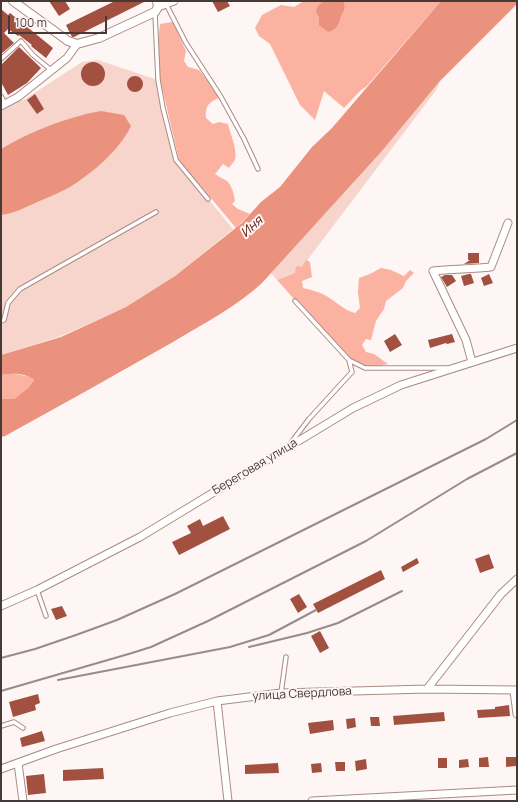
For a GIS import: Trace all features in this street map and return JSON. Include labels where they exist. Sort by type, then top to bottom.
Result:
[{"type":"street","points":[[13,1],[68,41],[77,44],[99,38],[159,6],[174,1]]},
{"type":"street","points":[[3,105],[18,97],[67,58],[77,44]]},
{"type":"street","points":[[472,362],[466,340],[433,271],[492,267],[508,223]]},
{"type":"street","name":"Береговая улица","points":[[1,606],[37,590],[140,538],[353,408],[394,388],[517,348]]},
{"type":"street","points":[[427,689],[501,594],[517,579]]},
{"type":"street","name":"улица Свердлова","points":[[1,769],[170,713],[217,701],[282,693],[427,689],[515,690]]},
{"type":"street","points":[[515,690],[517,714]]},
{"type":"street","points":[[217,701],[228,801]]},
{"type":"street","points":[[18,763],[23,801]]},
{"type":"street","points":[[312,801],[517,790]]},
{"type":"lane","points":[[159,6],[186,43],[221,97],[244,139],[258,169]]},
{"type":"lane","points":[[159,6],[158,80],[163,108],[176,160],[208,200]]},
{"type":"lane","points":[[1,59],[21,42],[51,70]]},
{"type":"lane","points":[[1,96],[3,105]]},
{"type":"lane","points":[[1,321],[4,320],[8,303],[20,289],[156,212]]},
{"type":"lane","points":[[295,301],[349,360],[365,368],[457,368]]},
{"type":"lane","points":[[288,448],[309,419],[352,372],[349,360]]},
{"type":"lane","points":[[37,590],[46,616]]},
{"type":"lane","points":[[282,693],[286,657]]},
{"type":"lane","points":[[1,726],[14,722],[24,728]]},
{"type":"shaded area","points":[[304,1],[441,1],[366,87],[361,90],[344,108],[324,91],[315,120],[300,105],[270,44],[259,36],[255,28],[262,15],[281,5],[294,7]]},
{"type":"shaded area","points":[[173,22],[186,51],[184,61],[188,67],[199,70],[221,97],[209,104],[206,110],[206,118],[213,124],[219,122],[228,124],[233,142],[236,156],[235,160],[229,168],[223,164],[215,174],[227,181],[230,185],[235,201],[232,204],[238,209],[250,214],[236,228],[179,160],[156,62],[160,24]]},
{"type":"shaded area","points":[[98,60],[158,80],[176,160],[233,229],[175,276],[126,307],[61,336],[1,355],[1,111],[25,99],[82,62]]},
{"type":"shaded area","points":[[440,81],[437,89],[302,267],[295,273],[277,280],[271,273],[382,151]]},
{"type":"shaded area","points":[[306,260],[310,262],[312,277],[302,281],[303,288],[322,294],[343,308],[355,313],[360,308],[358,292],[359,278],[381,268],[391,270],[404,276],[410,270],[414,273],[406,281],[403,288],[386,301],[384,309],[376,321],[371,340],[366,339],[362,345],[366,352],[374,354],[388,364],[365,368],[349,360],[277,280],[295,273],[296,266],[302,267]]},
{"type":"shaded area","points":[[11,373],[30,377],[34,380],[28,388],[14,399],[1,399],[1,375]]},
{"type":"water","points":[[325,1],[343,1],[344,5],[344,10],[337,26],[334,30],[328,32],[319,25],[319,17],[316,12],[318,6]]},
{"type":"water","name":"Иня","points":[[441,1],[517,1],[517,4],[440,81],[382,151],[262,283],[252,292],[219,315],[173,342],[1,437],[1,399],[14,399],[28,388],[34,380],[27,376],[18,374],[1,375],[1,355],[61,337],[126,307],[175,276],[242,223],[261,202],[280,187],[312,147],[332,128]]},
{"type":"water","points":[[101,111],[124,115],[131,126],[120,144],[112,153],[96,168],[70,187],[22,209],[1,215],[1,149],[24,136],[62,121]]},
{"type":"building","points":[[49,1],[65,1],[70,9],[59,16]]},
{"type":"building","points":[[115,1],[146,1],[72,37],[66,25]]},
{"type":"building","points":[[212,1],[227,1],[230,6],[218,12]]},
{"type":"building","points":[[1,9],[8,15],[10,13],[53,48],[46,58],[19,35],[18,36],[8,29],[4,33],[14,43],[1,54]]},
{"type":"building","points":[[19,47],[41,68],[27,83],[8,95],[1,82],[1,65]]},
{"type":"building","points":[[93,62],[102,65],[105,74],[102,83],[93,86],[84,83],[81,74],[84,65]]},
{"type":"building","points":[[135,76],[142,81],[143,84],[138,91],[135,92],[128,87],[127,84],[132,77]]},
{"type":"building","points":[[35,94],[44,109],[37,114],[27,100]]},
{"type":"building","points":[[468,253],[479,253],[479,263],[464,264],[470,260],[468,260]]},
{"type":"building","points":[[471,274],[474,283],[464,286],[461,276]]},
{"type":"building","points":[[489,274],[493,283],[484,286],[481,278]]},
{"type":"building","points":[[445,275],[452,275],[456,281],[447,287],[441,277]]},
{"type":"building","points":[[395,334],[402,345],[390,352],[384,341]]},
{"type":"building","points":[[452,334],[455,342],[430,348],[428,340]]},
{"type":"building","points":[[223,516],[230,529],[179,555],[172,542],[191,533],[187,526],[200,519],[203,526]]},
{"type":"building","points":[[489,554],[494,568],[480,573],[475,559]]},
{"type":"building","points":[[417,558],[419,563],[403,572],[401,567]]},
{"type":"building","points":[[381,570],[385,579],[318,613],[313,604]]},
{"type":"building","points":[[299,594],[307,607],[298,613],[290,599]]},
{"type":"building","points":[[62,606],[67,616],[56,620],[51,609]]},
{"type":"building","points":[[320,631],[329,648],[320,653],[311,636]]},
{"type":"building","points":[[38,694],[40,703],[35,705],[36,710],[13,717],[9,702]]},
{"type":"building","points":[[509,705],[510,716],[478,718],[477,710],[495,709],[495,707]]},
{"type":"building","points":[[444,712],[445,721],[394,725],[393,716]]},
{"type":"building","points":[[370,717],[379,717],[380,726],[371,726]]},
{"type":"building","points":[[355,718],[356,727],[347,729],[346,719]]},
{"type":"building","points":[[333,720],[334,730],[310,734],[308,723]]},
{"type":"building","points":[[42,731],[45,741],[22,747],[20,738]]},
{"type":"building","points":[[488,757],[489,767],[479,767],[479,758]]},
{"type":"building","points":[[506,757],[516,757],[516,766],[506,767]]},
{"type":"building","points":[[438,758],[447,758],[447,768],[438,768]]},
{"type":"building","points":[[366,759],[367,769],[356,771],[355,761]]},
{"type":"building","points":[[468,759],[469,767],[459,768],[459,760]]},
{"type":"building","points":[[335,762],[345,762],[345,771],[336,771]]},
{"type":"building","points":[[278,763],[279,773],[245,774],[245,765]]},
{"type":"building","points":[[321,763],[322,772],[312,773],[311,764]]},
{"type":"building","points":[[103,768],[104,779],[63,781],[63,770]]},
{"type":"building","points":[[44,774],[46,793],[28,795],[26,776]]},
{"type":"railway","points":[[1,658],[35,649],[117,620],[175,594],[486,439],[517,420]]},
{"type":"railway","points":[[1,691],[151,647],[208,621],[366,541],[467,479],[517,453]]},
{"type":"railway","points":[[249,647],[307,633],[338,623],[402,591]]},
{"type":"railway","points":[[58,680],[230,647],[269,635],[316,610]]}]
